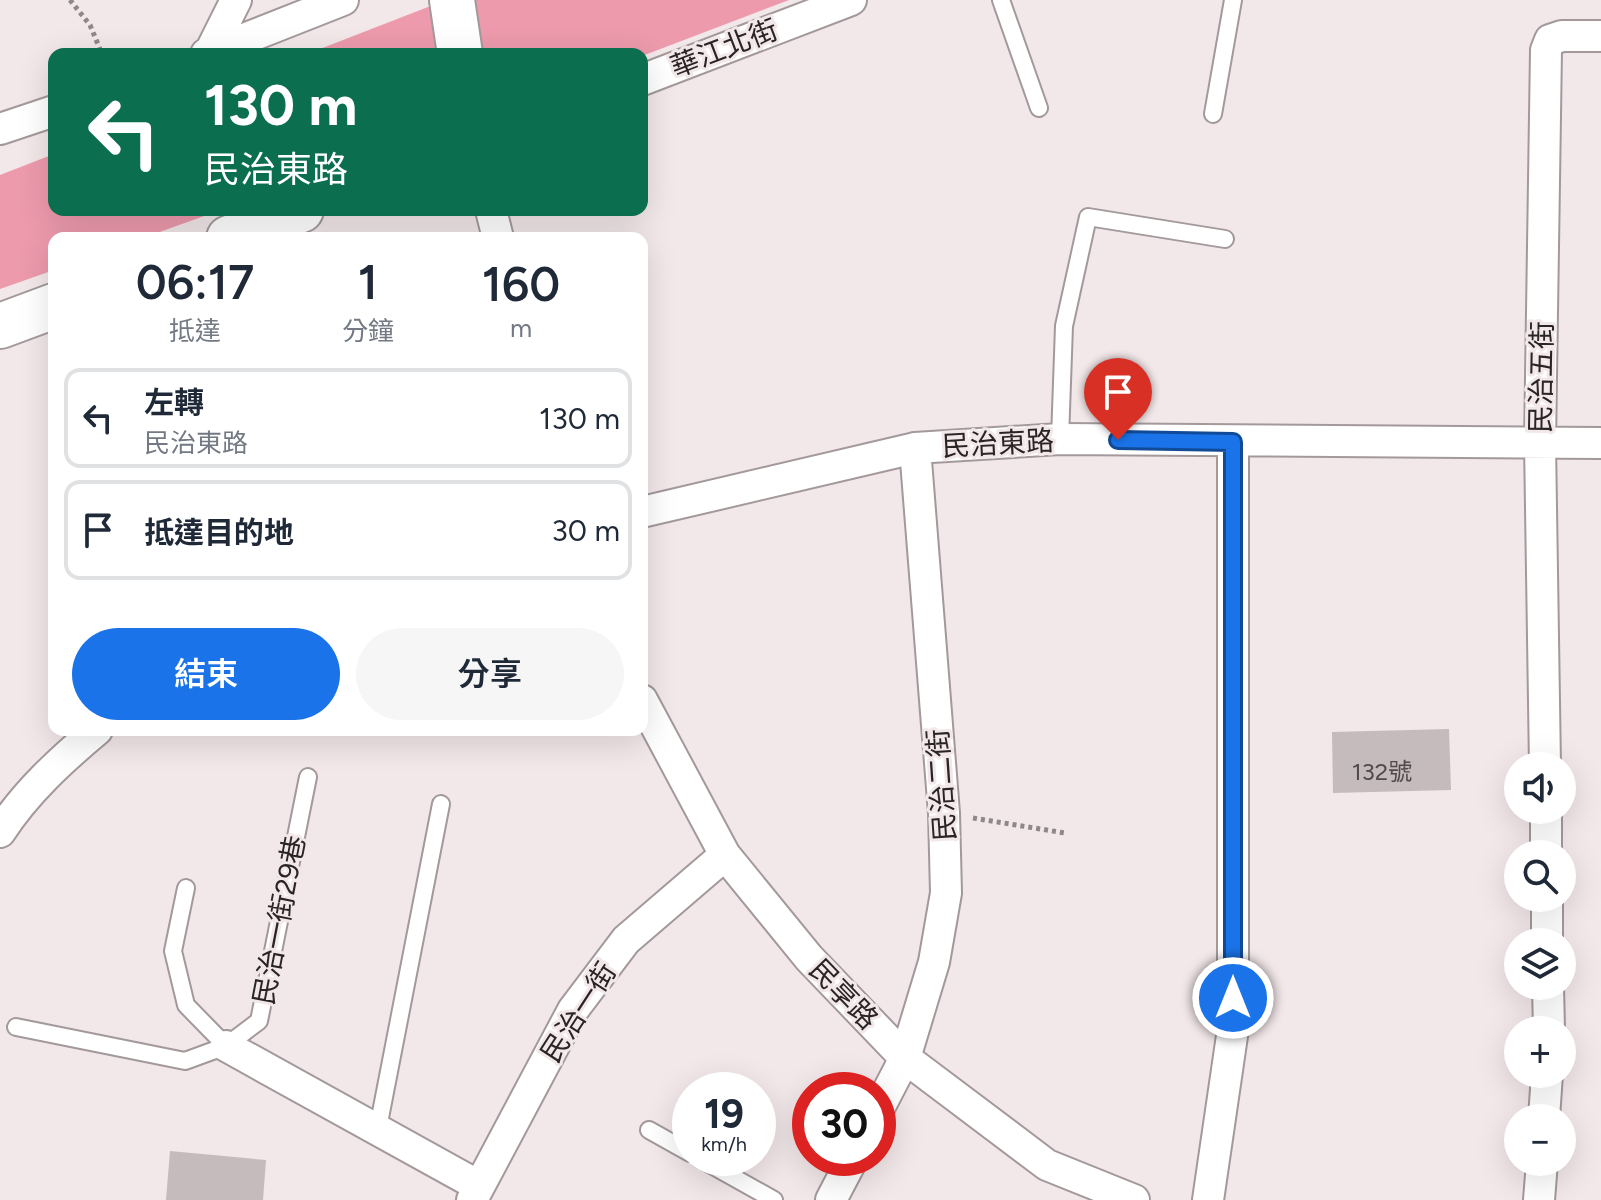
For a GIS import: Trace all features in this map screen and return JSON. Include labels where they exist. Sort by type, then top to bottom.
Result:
[{"type":"street","points":[[211,48],[236,0]]},
{"type":"street","points":[[221,48],[343,0]]},
{"type":"street","points":[[452,0],[459,48]]},
{"type":"street","name":"華江北街","points":[[648,78],[851,0]]},
{"type":"street","name":"民治五街","points":[[1545,752],[1540,443],[1546,50],[1550,40],[1562,36],[1601,36]]},
{"type":"street","points":[[0,129],[48,113]]},
{"type":"street","points":[[244,232],[286,216]]},
{"type":"street","points":[[0,326],[48,308]]},
{"type":"street","name":"民治東路","points":[[648,511],[915,448],[1060,439],[1601,443]]},
{"type":"street","points":[[1208,1200],[1233,1029],[1233,442]]},
{"type":"street","name":"民治二街","points":[[896,1075],[905,1058],[934,962],[943,907],[944,813],[915,448]]},
{"type":"street","name":"民享路","points":[[648,711],[725,855],[809,958],[905,1058],[1047,1165],[1134,1200]]},
{"type":"street","points":[[5,813],[90,736]]},
{"type":"street","name":"民治一街","points":[[476,1193],[573,1010],[626,940],[725,855]]},
{"type":"street","points":[[226,1046],[378,1128],[476,1193]]},
{"type":"street","points":[[831,1200],[844,1176]]},
{"type":"street","points":[[1539,1200],[1541,1176]]},
{"type":"lane","points":[[1001,0],[1039,108]]},
{"type":"lane","points":[[1213,114],[1233,0]]},
{"type":"lane","points":[[1060,439],[1064,326],[1088,217],[1225,239]]},
{"type":"lane","name":"民治一街29巷","points":[[16,1027],[185,1061],[226,1046],[259,1021],[308,777]]},
{"type":"lane","points":[[378,1128],[441,804]]},
{"type":"lane","points":[[186,888],[173,951],[186,1005],[226,1046]]},
{"type":"lane","points":[[649,1130],[672,1143]]},
{"type":"lane","points":[[731,1176],[774,1200]]},
{"type":"path","points":[[70,0],[90,25],[100,48]]},
{"type":"path","points":[[944,813],[1065,833]]},
{"type":"shaded area","points":[[446,0],[789,0],[648,54],[648,48],[322,48]]},
{"type":"shaded area","points":[[48,156],[48,216],[204,216],[160,232],[48,232],[48,272],[0,289],[0,175]]},
{"type":"building","points":[[1449,729],[1451,790],[1333,793],[1332,732]]},
{"type":"building","points":[[170,1151],[266,1160],[263,1200],[166,1200]]},
{"type":"route","points":[[1118,440],[1233,442],[1233,998]]}]
